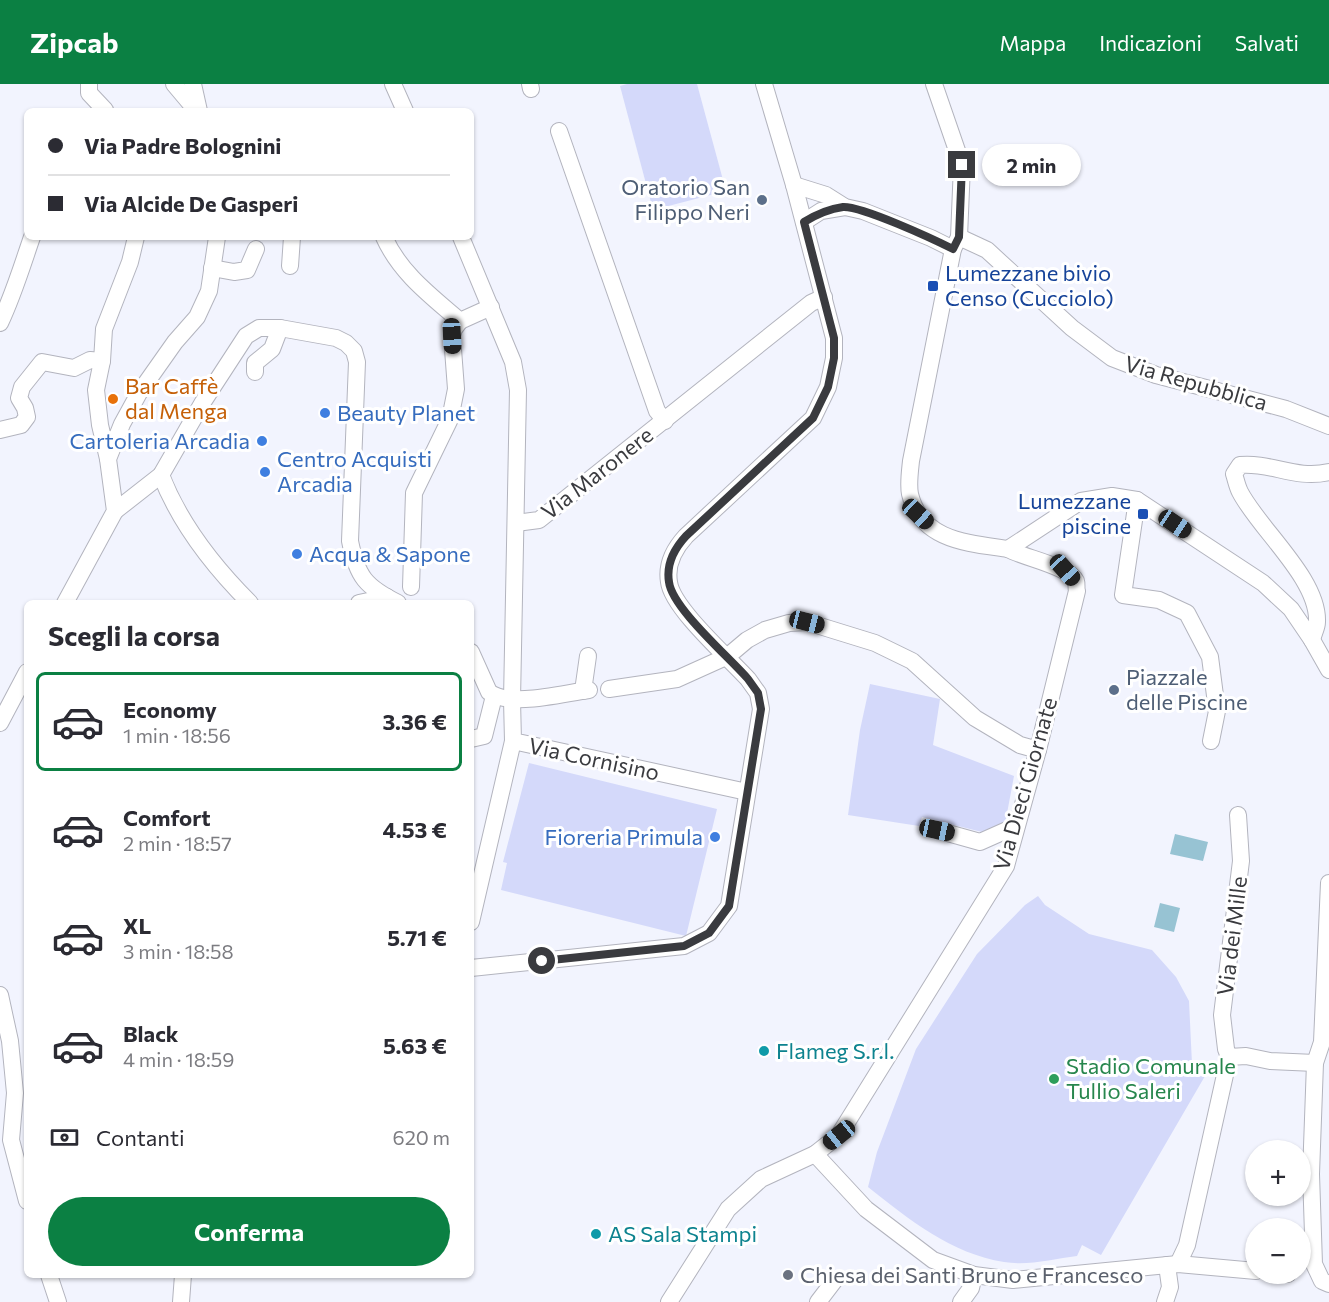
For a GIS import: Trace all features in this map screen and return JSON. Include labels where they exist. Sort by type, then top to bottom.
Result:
[{"type":"street","points":[[89,84],[89,93],[103,108]]},
{"type":"street","points":[[174,84],[197,108]]},
{"type":"street","points":[[194,84],[198,108]]},
{"type":"street","points":[[393,84],[404,108]]},
{"type":"street","points":[[474,968],[684,946],[709,933],[729,906],[761,709],[758,693],[728,656],[678,604],[669,584],[669,563],[676,548],[686,536],[813,418],[828,387],[834,358],[834,338],[824,297],[764,84]]},
{"type":"street","points":[[934,84],[962,165],[956,243],[911,461],[910,492],[918,514],[939,534],[960,542],[1008,549],[1081,501],[1112,496],[1137,500],[1263,583],[1291,609],[1329,670]]},
{"type":"street","points":[[559,131],[657,411],[665,420]]},
{"type":"street","name":"Via Repubblica","points":[[794,185],[826,195],[845,207],[932,238],[987,250],[1072,328],[1112,358],[1156,375],[1286,409],[1329,426]]},
{"type":"street","points":[[804,222],[821,212],[845,207]]},
{"type":"street","points":[[0,323],[9,305],[31,240]]},
{"type":"street","points":[[115,512],[96,390],[102,361],[104,329],[130,262],[135,240]]},
{"type":"street","points":[[108,459],[122,424],[139,393],[175,342],[197,317],[209,291],[217,240]]},
{"type":"street","points":[[290,266],[292,240]]},
{"type":"street","points":[[386,240],[397,262],[413,280],[460,321]]},
{"type":"street","name":"Via Maronere","points":[[462,240],[513,362],[518,390],[516,523],[539,520],[811,303],[824,297]]},
{"type":"street","points":[[212,268],[234,272],[247,270],[256,249]]},
{"type":"street","points":[[411,587],[414,493],[450,419],[456,389],[452,336],[460,321],[491,307]]},
{"type":"street","points":[[67,600],[115,512],[161,475],[203,402],[246,336],[259,328],[280,328],[336,338],[346,343],[354,351],[357,362],[350,541],[353,558],[364,582],[392,600]]},
{"type":"street","points":[[255,372],[255,363],[272,349],[280,328]]},
{"type":"street","points":[[0,430],[21,425],[27,417],[19,398],[22,387],[42,362],[75,368],[90,360],[102,361]]},
{"type":"street","points":[[1312,640],[1317,622],[1313,598],[1284,549],[1258,519],[1239,490],[1234,474],[1240,465],[1254,463],[1293,474],[1329,472]]},
{"type":"street","points":[[161,475],[172,502],[193,537],[247,600]]},
{"type":"street","points":[[1137,500],[1124,595],[1159,600],[1187,613],[1210,657],[1217,711],[1211,741]]},
{"type":"street","name":"Via Cornisino","points":[[516,523],[513,741],[747,792]]},
{"type":"street","name":"Via Dieci Giornate","points":[[669,1302],[728,1209],[761,1179],[815,1154],[839,1135],[1006,866],[1038,750],[1077,591],[1076,581],[1065,570],[1021,556],[1008,549]]},
{"type":"street","points":[[609,689],[676,679],[728,656],[756,635],[789,622],[807,622],[875,643],[912,661],[975,718],[1020,745],[1038,750]]},
{"type":"street","points":[[474,659],[489,692],[494,696],[512,700],[586,691],[588,656]]},
{"type":"street","points":[[2,716],[24,677]]},
{"type":"street","points":[[474,738],[484,736],[494,696]]},
{"type":"street","points":[[474,909],[513,741]]},
{"type":"street","name":"Via dei Mille","points":[[1172,1265],[1187,1245],[1229,1057],[1222,1015],[1241,861],[1238,815]]},
{"type":"street","points":[[937,830],[980,842],[1016,826]]},
{"type":"street","points":[[1309,1218],[1316,1063],[1322,1042],[1329,883]]},
{"type":"street","points":[[0,994],[10,1041],[15,1093],[11,1140],[24,1190]]},
{"type":"street","points":[[1229,1057],[1245,1056],[1270,1061],[1316,1063]]},
{"type":"street","points":[[815,1154],[866,1209],[933,1260],[974,1275],[1013,1280],[1172,1265],[1245,1270]]},
{"type":"street","points":[[1165,1302],[1170,1287],[1172,1265]]},
{"type":"street","points":[[1311,1271],[1329,1284]]},
{"type":"street","points":[[961,1302],[971,1288],[974,1275]]},
{"type":"street","points":[[50,1278],[57,1302]]},
{"type":"street","points":[[181,1302],[183,1278]]},
{"type":"street","points":[[818,1302],[834,1281]]},
{"type":"shaded area","points":[[627,84],[697,84],[726,191],[653,210],[620,86]]},
{"type":"shaded area","points":[[870,684],[940,699],[933,745],[1014,776],[1005,824],[986,833],[922,817],[919,826],[848,815],[860,730]]},
{"type":"shaded area","points":[[529,763],[717,809],[686,936],[501,890],[507,863],[503,862]]},
{"type":"shaded area","points":[[1175,834],[1208,842],[1203,861],[1170,854]]},
{"type":"shaded area","name":"Stadio Comunale Tullio Saleri","points":[[1038,896],[1045,905],[1089,934],[1152,950],[1176,977],[1189,1001],[1192,1064],[1205,1076],[1101,1255],[1082,1245],[1077,1256],[1031,1263],[1013,1263],[985,1258],[949,1243],[915,1223],[868,1187],[877,1152],[916,1049],[977,954],[1025,905]]},
{"type":"shaded area","points":[[1160,903],[1180,908],[1174,932],[1154,927]]},
{"type":"place","name":"Oratorio San Filippo Neri","points":[[762,200]]},
{"type":"place","name":"Lumezzane bivio Censo (Cucciolo)","points":[[933,286]]},
{"type":"place","name":"Bar Caffè dal Menga","points":[[113,399]]},
{"type":"place","name":"Beauty Planet","points":[[325,413]]},
{"type":"place","name":"Cartoleria Arcadia","points":[[262,441]]},
{"type":"place","name":"Centro Acquisti Arcadia","points":[[265,472]]},
{"type":"place","name":"Lumezzane piscine","points":[[1143,514]]},
{"type":"place","name":"Acqua & Sapone","points":[[297,554]]},
{"type":"place","name":"Piazzale delle Piscine","points":[[1114,690]]},
{"type":"place","name":"Fioreria Primula","points":[[715,837]]},
{"type":"place","name":"Flameg S.r.l.","points":[[764,1051]]},
{"type":"place","name":"Stadio Comunale Tullio Saleri","points":[[1054,1079]]},
{"type":"place","name":"AS Sala Stampi","points":[[596,1234]]},
{"type":"place","name":"Chiesa dei Santi Bruno e Francesco","points":[[788,1275]]},
{"type":"route","points":[[542,961],[684,946],[709,933],[729,906],[761,709],[758,693],[748,679],[678,604],[669,584],[669,563],[676,548],[686,536],[813,418],[828,387],[834,358],[834,338],[804,222],[821,212],[845,207],[932,238],[953,249],[959,237],[962,165]]}]
